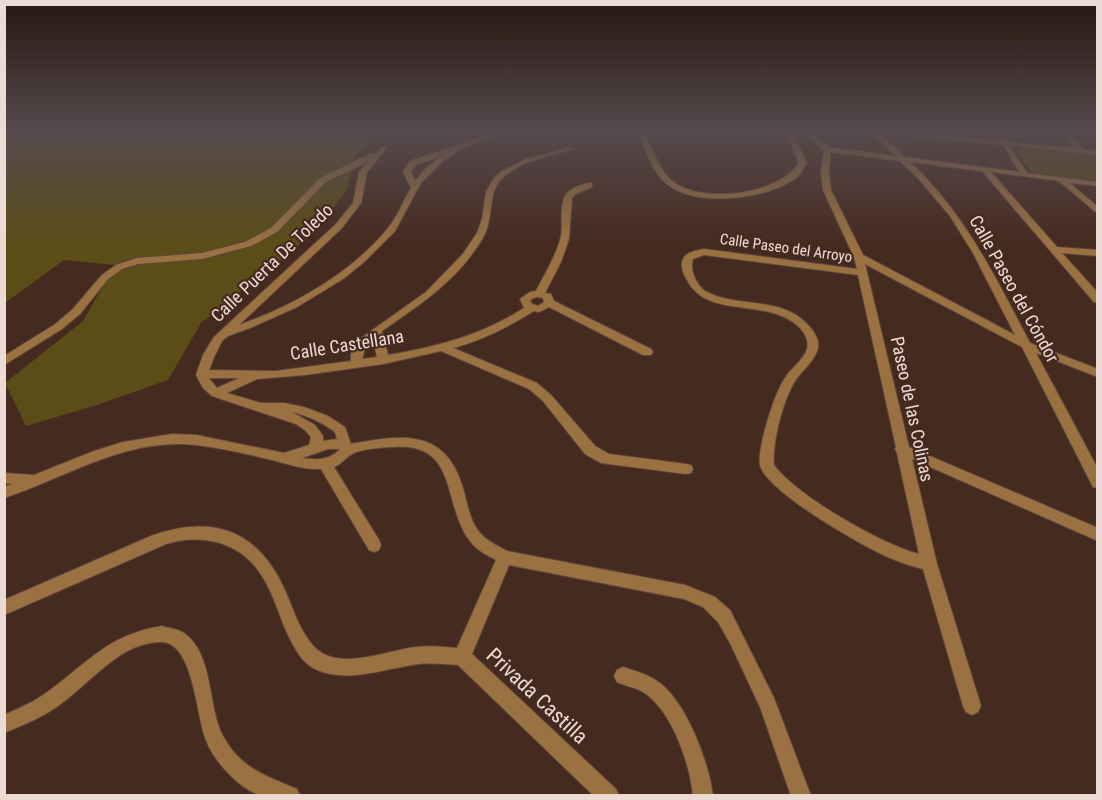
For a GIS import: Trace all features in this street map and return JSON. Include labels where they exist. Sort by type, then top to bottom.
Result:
[{"type":"street","name":"Calle Puerta De Toledo","points":[[4,361],[58,327],[82,305],[105,277],[119,267],[137,261],[179,259],[248,244],[274,230],[323,180],[344,169]]},
{"type":"street","name":"Calle Puerta De Toledo","points":[[202,375],[209,355],[224,333],[312,254],[339,226],[357,203],[365,169]]},
{"type":"street","points":[[409,169],[408,177],[414,187]]},
{"type":"street","points":[[224,333],[246,327],[272,315],[338,277],[373,250],[402,216],[414,187],[429,169]]},
{"type":"street","points":[[356,364],[361,343],[437,287],[466,255],[485,224],[488,198],[495,180],[510,169]]},
{"type":"street","points":[[661,169],[669,183],[677,188],[690,193],[722,195],[765,190],[796,177],[802,169]]},
{"type":"street","name":"Paseo de las Colinas","points":[[825,169],[827,190],[859,257],[864,273],[901,449],[929,564],[972,706]]},
{"type":"street","name":"Calle Paseo del Cóndor","points":[[914,169],[953,215],[978,253],[1098,483]]},
{"type":"street","points":[[980,169],[1098,184]]},
{"type":"street","points":[[1021,169],[1025,175]]},
{"type":"street","points":[[985,170],[1098,300]]},
{"type":"street","points":[[1062,180],[1098,212]]},
{"type":"street","points":[[539,294],[565,239],[568,197],[576,190],[589,185]]},
{"type":"street","points":[[1056,250],[1098,253]]},
{"type":"street","name":"Calle Paseo del Arroyo","points":[[864,273],[704,252],[689,257],[687,261],[687,268],[697,290],[712,299],[782,312],[804,326],[810,337],[812,351],[807,361],[788,382],[766,455],[768,466],[779,482],[849,529],[890,551],[929,564]]},
{"type":"street","name":"Calle Paseo del Arroyo","points":[[859,257],[1028,346],[1098,373]]},
{"type":"street","points":[[531,308],[525,304],[525,299],[530,295],[539,294],[549,298],[549,303],[647,352]]},
{"type":"street","name":"Calle Castellana","points":[[202,375],[235,372],[256,375],[297,372],[383,360],[442,348],[475,337],[514,319],[531,308],[539,309],[549,303]]},
{"type":"street","points":[[242,316],[272,315]]},
{"type":"street","points":[[377,332],[383,360]]},
{"type":"street","points":[[474,363],[475,337]]},
{"type":"street","points":[[442,348],[533,386],[547,398],[590,450],[606,459],[686,469]]},
{"type":"street","points":[[202,375],[206,385],[216,393],[263,407],[311,426],[317,436],[315,448]]},
{"type":"street","name":"Calle Castellana","points":[[216,393],[256,375]]},
{"type":"street","points":[[4,493],[108,452],[139,442],[159,439],[196,440],[307,463],[325,464],[344,456],[345,447],[341,430],[328,421],[279,405],[263,407]]},
{"type":"street","points":[[285,458],[328,444],[345,447],[399,442],[417,443],[440,455],[450,469],[474,535],[489,549],[505,557],[685,592],[709,602],[724,616],[768,704],[801,795]]},
{"type":"street","points":[[901,449],[1098,535]]},
{"type":"street","points":[[325,464],[374,545]]},
{"type":"street","points":[[4,478],[38,479]]},
{"type":"street","name":"Privada Castilla","points":[[4,608],[147,545],[186,533],[216,535],[247,547],[268,570],[302,644],[316,660],[338,668],[383,663],[409,656],[462,657],[609,795]]},
{"type":"street","points":[[462,657],[505,557]]},
{"type":"street","points":[[4,724],[48,702],[117,648],[159,634],[177,638],[190,649],[199,669],[204,705],[215,742],[247,778],[290,795]]},
{"type":"street","points":[[623,676],[641,681],[656,691],[669,708],[686,738],[703,780],[703,795]]},
{"type":"shaded area","points":[[4,169],[351,169],[347,190],[314,233],[201,323],[168,380],[97,405],[26,426],[5,383],[83,321],[115,265],[64,260],[5,303]]},
{"type":"shaded area","points":[[1097,169],[1097,181],[1037,173],[1029,170]]}]
